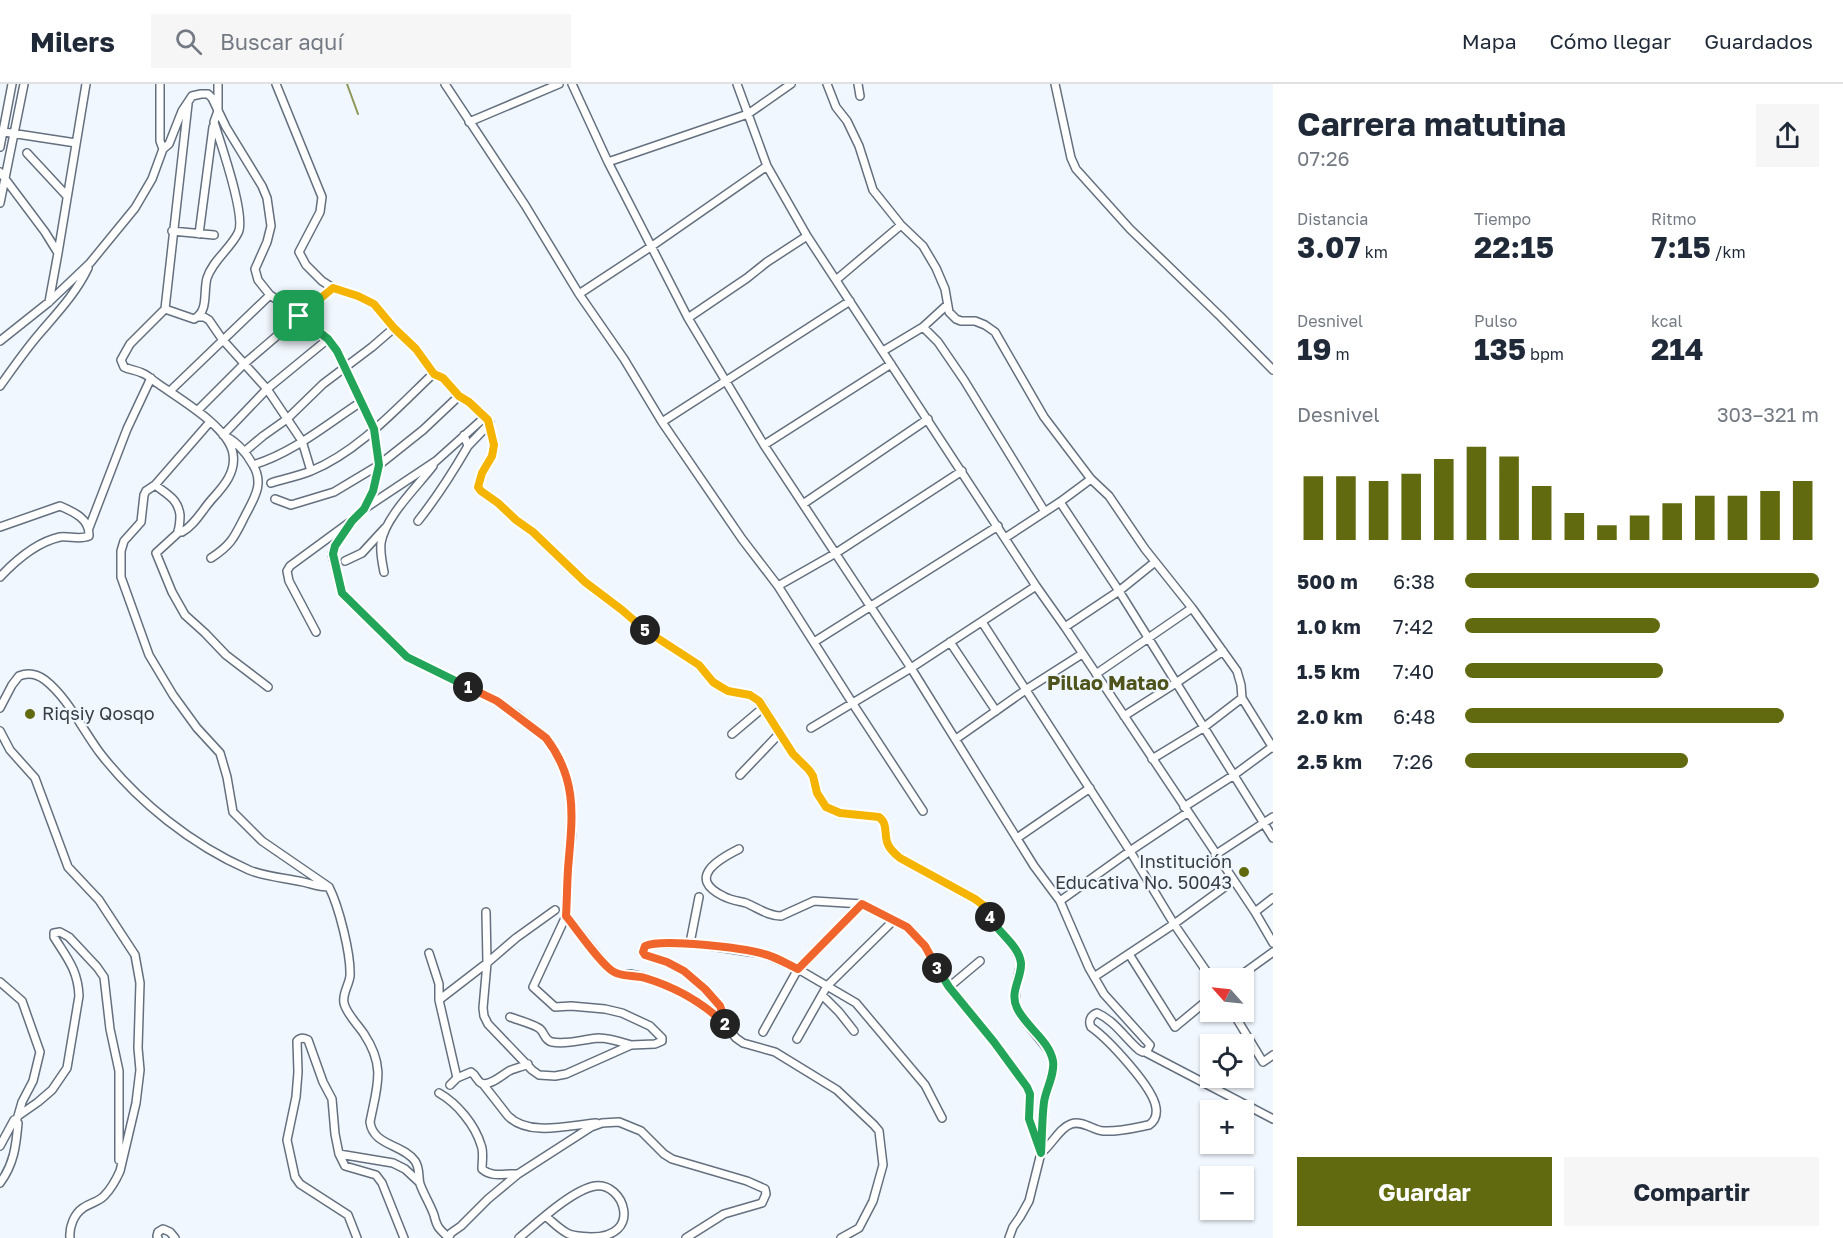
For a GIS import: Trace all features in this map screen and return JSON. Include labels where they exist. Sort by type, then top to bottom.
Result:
[{"type":"street","points":[[0,147],[12,84]]},
{"type":"street","points":[[0,203],[24,84]]},
{"type":"street","points":[[49,302],[86,84]]},
{"type":"street","points":[[160,84],[160,141],[164,149]]},
{"type":"street","points":[[199,234],[214,122],[218,111],[218,84]]},
{"type":"street","points":[[276,84],[322,197],[320,212],[299,252],[301,258],[311,271],[333,288],[374,304],[416,349],[434,374],[443,378],[459,396],[488,420],[494,445],[492,456],[480,478],[478,487],[481,491],[533,532],[585,582],[650,634],[699,665],[713,682],[728,691],[755,697],[764,707],[793,754],[813,776],[817,793],[826,807],[840,813],[879,817],[885,824],[887,841],[900,858],[983,905],[992,921],[1013,946],[1021,963],[1015,1003],[1024,1020],[1050,1052],[1053,1063],[1044,1103],[1041,1153],[1029,1201],[1009,1238]]},
{"type":"street","points":[[445,84],[663,422],[742,539],[778,586],[923,811]]},
{"type":"street","points":[[469,122],[560,84]]},
{"type":"street","points":[[572,84],[608,162],[688,318],[764,445],[911,668],[1034,866],[1060,901],[1094,977],[1104,994],[1148,1043],[1149,1049],[1145,1052]]},
{"type":"street","points":[[737,84],[767,166],[807,236],[1036,586],[1255,912],[1273,943]]},
{"type":"street","points":[[608,162],[748,114],[791,84]]},
{"type":"street","points":[[827,84],[836,107],[847,121],[859,146],[873,190],[901,225],[922,246],[936,268],[945,289],[950,312],[956,319],[975,321],[995,332],[1044,417],[1091,479],[1109,496],[1155,562],[1192,608],[1237,671],[1242,698],[1273,747],[1060,901]]},
{"type":"street","points":[[858,84],[860,96]]},
{"type":"street","points":[[1055,84],[1071,158],[1076,169],[1130,229],[1273,370]]},
{"type":"street","points":[[0,341],[49,302],[90,263],[135,208],[152,179],[188,101],[192,96],[208,94],[213,98],[267,198],[271,226],[267,242],[255,269],[258,280],[270,295],[328,339],[337,351],[374,429],[379,465],[373,491],[364,509]]},
{"type":"street","points":[[188,101],[165,309],[130,344],[121,364],[143,373],[198,410],[209,423],[218,428],[233,452],[234,466],[221,490],[192,525],[179,532],[156,553],[172,592],[185,615],[226,655],[268,687]]},
{"type":"street","points":[[198,317],[203,310],[210,272],[241,227],[238,206],[214,122]]},
{"type":"street","points":[[4,132],[76,143]]},
{"type":"street","points":[[27,153],[66,195]]},
{"type":"street","points":[[579,294],[767,166]]},
{"type":"street","points":[[0,172],[58,253]]},
{"type":"street","points":[[836,280],[901,225]]},
{"type":"street","points":[[172,231],[214,235]]},
{"type":"street","points":[[688,318],[807,236]]},
{"type":"street","points":[[0,386],[75,291],[90,263]]},
{"type":"street","points":[[198,410],[244,364],[333,288]]},
{"type":"street","points":[[170,391],[270,295]]},
{"type":"street","points":[[663,422],[850,301]]},
{"type":"street","points":[[883,351],[923,327],[947,305]]},
{"type":"street","points":[[165,309],[194,319],[204,317],[209,320],[222,339],[267,389],[302,441],[311,471]]},
{"type":"street","points":[[923,327],[938,342],[964,380],[1045,512]]},
{"type":"street","points":[[244,452],[287,419],[323,384],[394,328]]},
{"type":"street","points":[[223,435],[267,389],[328,339]]},
{"type":"street","points":[[764,445],[891,364]]},
{"type":"street","points":[[271,483],[311,471],[346,451],[374,429],[434,374]]},
{"type":"street","points":[[0,577],[30,551],[62,537],[85,538],[89,536],[89,528],[127,429],[151,378]]},
{"type":"street","points":[[275,499],[291,505],[334,492],[379,465],[423,430],[459,396]]},
{"type":"street","points":[[253,465],[287,452],[361,402]]},
{"type":"street","points":[[803,504],[928,419]]},
{"type":"street","points":[[345,561],[362,553],[436,461],[464,435],[488,420]]},
{"type":"street","points":[[418,521],[436,499],[468,446],[488,420]]},
{"type":"street","points":[[209,423],[144,495],[141,522],[124,541],[121,550],[121,577],[149,655],[173,695],[197,728],[220,753],[233,812],[262,841],[329,886],[337,903],[349,960],[350,978],[344,995],[344,1004],[368,1040],[379,1069],[370,1122],[371,1129],[374,1134],[414,1160],[418,1167],[419,1182],[440,1229],[449,1238],[488,1199],[518,1174],[591,1127],[602,1123]]},
{"type":"street","points":[[211,558],[225,548],[238,533],[259,485],[257,472],[244,452],[231,439],[223,435]]},
{"type":"street","points":[[464,435],[468,446]]},
{"type":"street","points":[[316,632],[289,581],[287,571],[290,566],[352,521],[364,509],[436,461]]},
{"type":"street","points":[[778,586],[836,553],[962,471]]},
{"type":"street","points":[[1005,538],[1091,479]]},
{"type":"street","points":[[155,485],[176,501],[179,507],[179,532]]},
{"type":"street","points":[[1060,502],[1119,591],[1273,838]]},
{"type":"street","points":[[0,527],[60,506],[72,511],[86,522],[89,528]]},
{"type":"street","points":[[352,521],[335,546],[333,554],[342,593],[347,600],[377,626],[407,657],[497,701],[546,738],[569,784],[572,831],[566,916],[533,987],[555,1007],[605,1009],[622,1013],[650,1026],[663,1038],[660,1044],[631,1045],[598,1038],[580,1042],[551,1042],[545,1038],[543,1031],[538,1027],[510,1017]]},
{"type":"street","points":[[813,642],[998,525]]},
{"type":"street","points":[[384,572],[381,543],[386,526]]},
{"type":"street","points":[[1065,627],[1119,591],[1155,562]]},
{"type":"street","points":[[811,728],[911,668],[1036,586]]},
{"type":"street","points":[[1096,674],[1192,608]]},
{"type":"street","points":[[982,622],[1204,968]]},
{"type":"street","points":[[950,642],[996,711]]},
{"type":"street","points":[[1124,716],[1222,651]]},
{"type":"street","points":[[956,739],[1082,654]]},
{"type":"street","points":[[0,708],[19,676],[34,674],[56,691],[115,772],[177,826],[208,848],[251,871],[317,887],[329,886]]},
{"type":"street","points":[[1152,759],[1203,728],[1242,698]]},
{"type":"street","points":[[732,734],[764,707]]},
{"type":"street","points":[[0,731],[10,750],[35,778],[68,867],[99,900],[135,955],[140,983],[138,1048],[140,1070],[136,1103],[118,1175],[105,1196],[82,1209],[78,1214],[70,1227],[70,1238]]},
{"type":"street","points":[[740,776],[780,733]]},
{"type":"street","points":[[0,744],[10,750]]},
{"type":"street","points":[[1017,838],[1090,788]]},
{"type":"street","points":[[1215,855],[1273,817]]},
{"type":"street","points":[[739,849],[716,861],[708,873],[707,881],[712,889],[723,896],[775,916],[781,916],[814,901],[862,904],[907,927],[918,938],[931,955],[949,987],[1027,1087],[1030,1094],[1029,1119],[1041,1153]]},
{"type":"street","points":[[1094,977],[1174,924],[1233,881]]},
{"type":"street","points":[[690,943],[699,897]]},
{"type":"street","points":[[1255,912],[1273,898]]},
{"type":"street","points":[[763,1032],[798,969],[862,904]]},
{"type":"street","points":[[439,1000],[555,910]]},
{"type":"street","points":[[486,912],[487,963],[484,1016],[501,1039],[532,1070],[539,1075],[561,1075],[606,1058],[631,1045]]},
{"type":"street","points":[[566,916],[608,968],[620,975],[644,977],[671,987],[689,997],[727,1025]]},
{"type":"street","points":[[797,1039],[827,986],[894,920]]},
{"type":"street","points":[[0,1146],[14,1120],[52,1090],[67,1068],[79,986],[76,973],[54,937],[54,933],[60,932],[69,937],[104,977],[110,1029],[119,1071],[118,1175]]},
{"type":"street","points":[[841,1238],[859,1228],[873,1201],[883,1165],[879,1131],[869,1118],[837,1090],[775,1052],[743,1043],[736,1038],[727,1025],[720,1006],[705,989],[677,966],[646,956],[643,952],[645,946],[690,943],[764,954],[798,969],[856,1003],[925,1085],[942,1118]]},
{"type":"street","points":[[1251,968],[1273,952]]},
{"type":"street","points":[[429,953],[439,984],[439,1000],[458,1078]]},
{"type":"street","points":[[1129,954],[1175,1027],[1200,1006]]},
{"type":"street","points":[[949,987],[980,961]]},
{"type":"street","points":[[0,982],[22,1001],[40,1052],[33,1081],[17,1118],[15,1152],[7,1173],[0,1183]]},
{"type":"street","points":[[822,995],[854,1031]]},
{"type":"street","points":[[1041,1153],[1071,1124],[1082,1124],[1099,1130],[1113,1131],[1149,1125],[1153,1122],[1155,1102],[1145,1086],[1103,1035],[1091,1027],[1090,1020],[1097,1013],[1110,1021],[1138,1050],[1273,1119]]},
{"type":"street","points":[[1239,1022],[1263,1062],[1273,1055]]},
{"type":"street","points":[[357,1238],[348,1215],[300,1184],[295,1177],[287,1140],[296,1097],[297,1041],[303,1038],[308,1040],[323,1082],[332,1099],[335,1134],[341,1161],[345,1166],[376,1175],[382,1183],[404,1238]]},
{"type":"street","points":[[483,1084],[528,1065]]},
{"type":"street","points":[[450,1085],[471,1072],[508,1116],[523,1126],[563,1128],[619,1122],[641,1131],[672,1159],[747,1181],[765,1189],[766,1194],[762,1203],[724,1214],[686,1238]]},
{"type":"street","points":[[439,1093],[448,1098],[474,1129],[482,1149],[485,1172],[497,1175],[518,1174]]},
{"type":"street","points":[[339,1154],[393,1162],[419,1182]]},
{"type":"street","points":[[519,1238],[545,1216],[575,1195],[586,1188],[599,1185],[616,1194],[624,1215],[620,1228],[607,1237],[601,1238],[569,1235],[545,1216]]},
{"type":"street","points":[[158,1238],[156,1236],[158,1232],[163,1229],[175,1238]]},
{"type":"waterway","points":[[347,84],[358,114]]},
{"type":"place","name":"Riqsiy Qosqo","points":[[30,714]]},
{"type":"place","name":"Institución Educativa No. 50043","points":[[1244,872]]},
{"type":"district","name":"Pillao Matao","points":[[1108,683]]},
{"type":"route","points":[[333,288],[374,304],[416,349],[434,374],[443,378],[459,396],[469,402],[490,423],[494,445],[492,456],[480,478],[478,487],[481,491],[533,532],[585,582],[650,634],[699,665],[713,682],[728,691],[755,697],[793,754],[813,776],[817,793],[826,807],[840,813],[879,817],[884,821],[890,847],[900,858],[983,905],[1019,957],[1021,963],[1014,994],[1015,1003],[1018,1012],[1050,1052],[1053,1063],[1044,1103],[1041,1153],[1029,1119],[1030,1094],[1023,1081],[941,976],[931,955],[918,938],[907,927],[867,905],[862,904],[798,969],[764,954],[690,943],[651,944],[643,948],[643,954],[677,966],[705,989],[720,1006],[727,1025],[720,1018],[671,987],[644,977],[620,975],[608,968],[566,916],[572,808],[565,772],[546,738],[497,701],[407,657],[342,593],[334,567],[333,554],[335,546],[352,521],[364,509],[373,491],[379,465],[374,429],[337,351],[328,339],[299,316],[333,288]]}]
